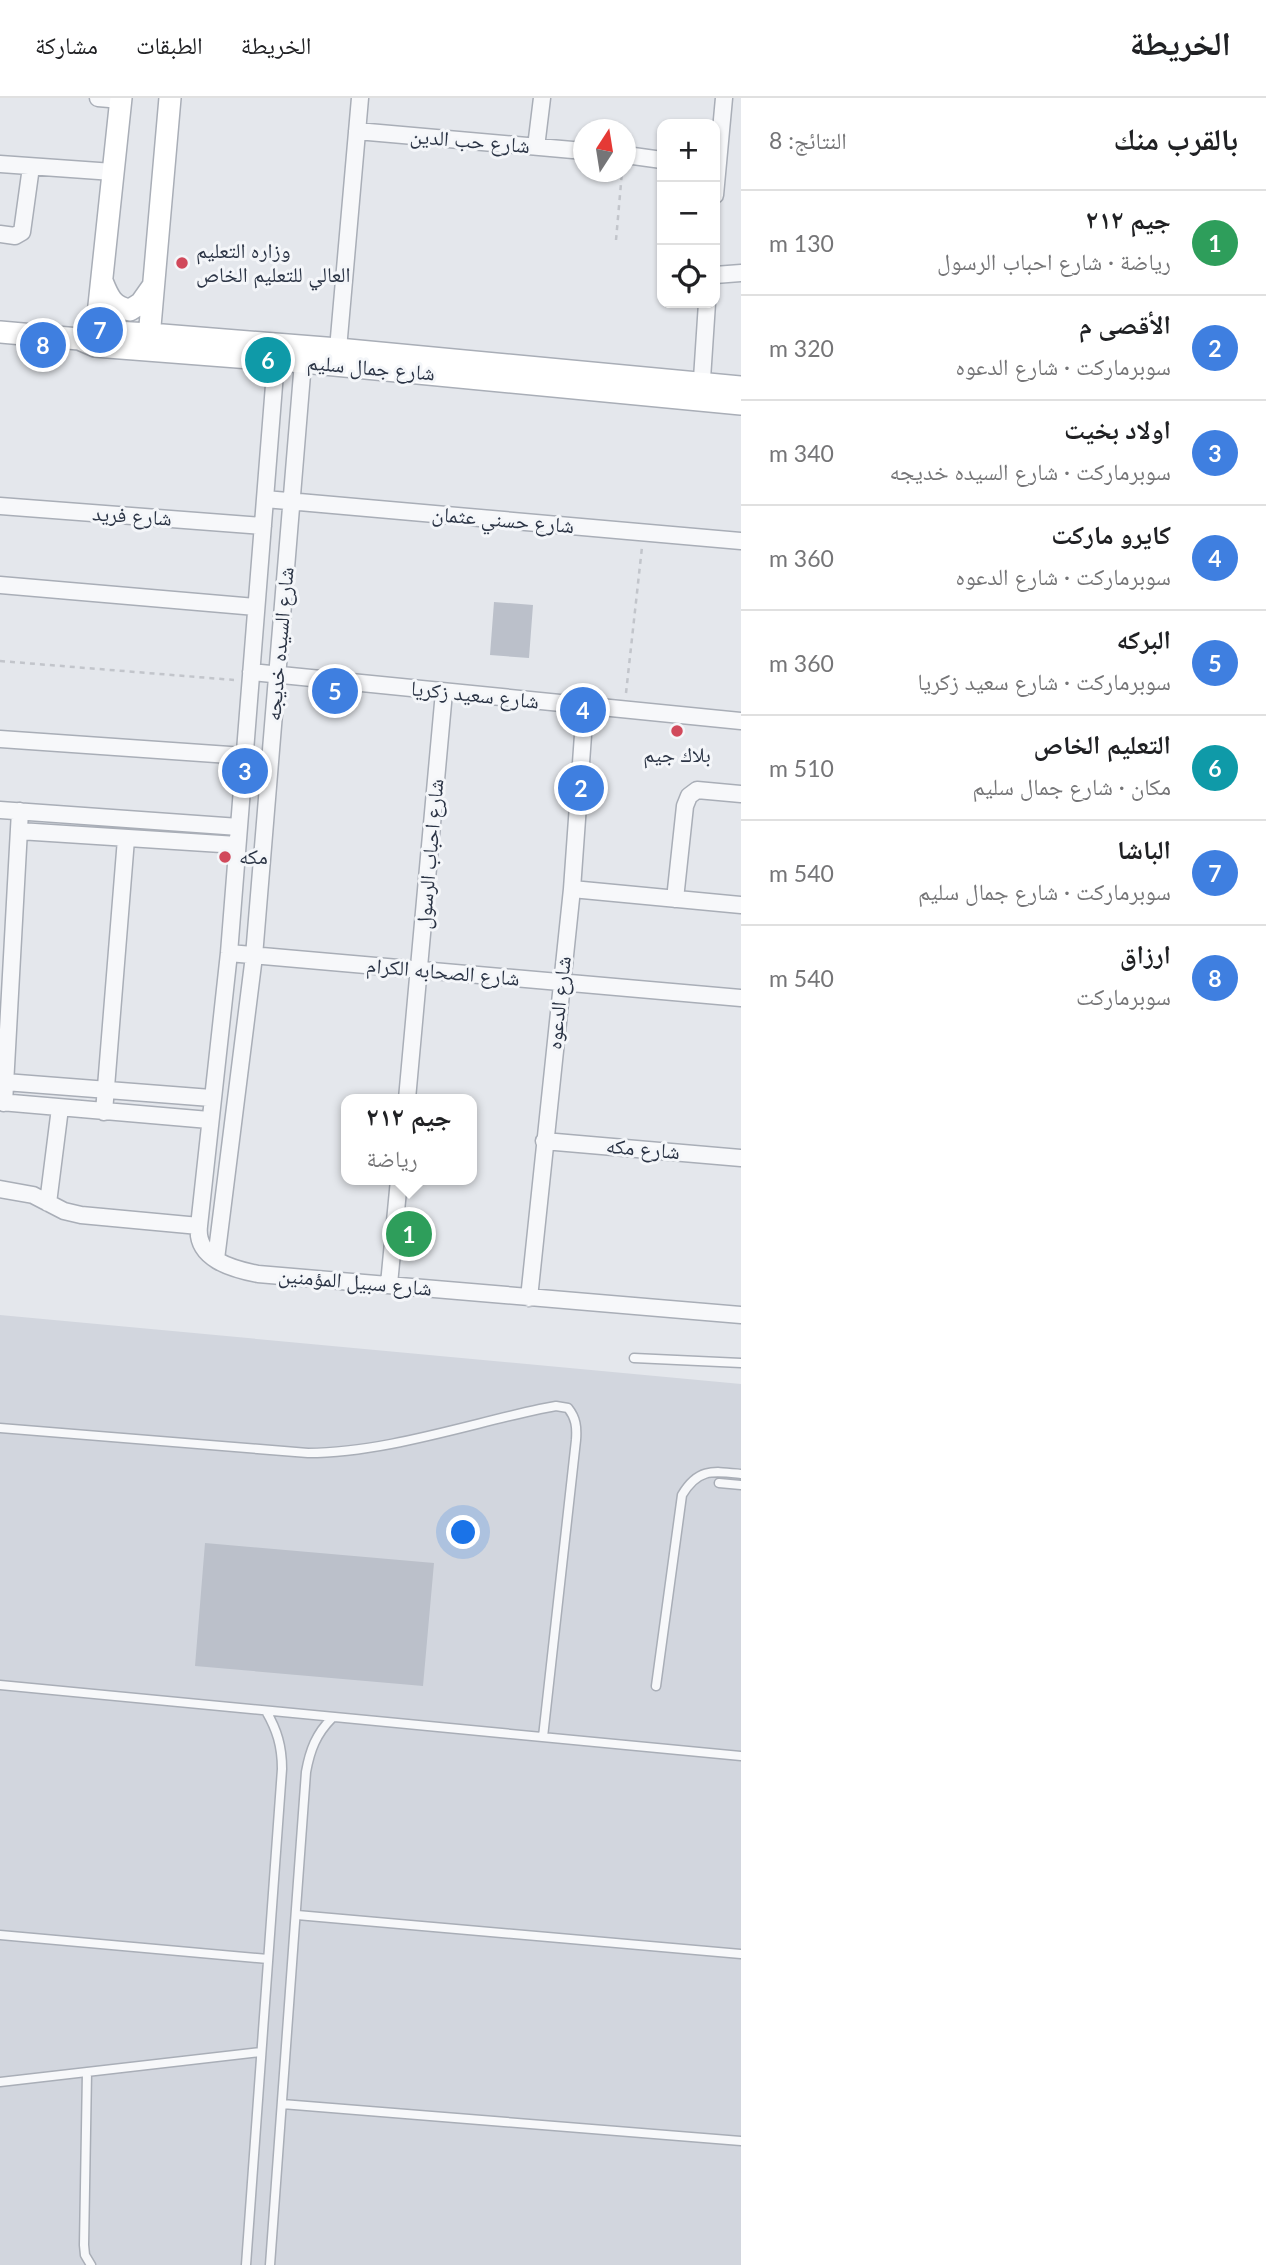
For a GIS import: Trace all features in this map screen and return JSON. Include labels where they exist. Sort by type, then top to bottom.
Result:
[{"type":"main road","points":[[149,343],[170,98]]},
{"type":"main road","points":[[90,339],[101,279],[121,99]]},
{"type":"main road","points":[[101,279],[114,305],[130,310],[141,303],[153,286]]},
{"type":"main road","name":"شارع جمال سليم","points":[[0,332],[149,343],[338,349],[701,392],[741,404]]},
{"type":"main road","name":"شارع جمال سليم","points":[[149,343],[276,360],[701,392],[741,387]]},
{"type":"street","points":[[98,98],[121,99]]},
{"type":"street","points":[[338,349],[360,98]]},
{"type":"street","points":[[536,147],[542,98]]},
{"type":"street","points":[[720,132],[724,98]]},
{"type":"street","name":"شارع حب الدين","points":[[357,131],[573,150]]},
{"type":"street","points":[[636,156],[657,159]]},
{"type":"street","points":[[0,165],[113,172]]},
{"type":"street","points":[[0,234],[15,236],[22,232],[31,167]]},
{"type":"street","points":[[720,275],[741,273]]},
{"type":"street","points":[[701,392],[707,308]]},
{"type":"street","name":"شارع السيده خديجه","points":[[199,1226],[229,953],[276,360]]},
{"type":"street","name":"شارع السيده خديجه","points":[[216,1259],[254,956],[303,362]]},
{"type":"street","name":"شارع حسني عثمان","points":[[265,499],[741,541]]},
{"type":"street","name":"شارع فريد","points":[[0,506],[263,526]]},
{"type":"street","points":[[0,585],[256,607]]},
{"type":"street","name":"شارع سعيد زكريا","points":[[251,676],[277,675],[741,721]]},
{"type":"street","name":"شارع احباب الرسول","points":[[407,1094],[444,692]]},
{"type":"street","name":"شارع الدعوه","points":[[529,1298],[572,888],[585,706]]},
{"type":"street","points":[[0,739],[244,756]]},
{"type":"street","points":[[675,899],[685,806],[689,796],[697,790],[741,794]]},
{"type":"street","points":[[0,810],[239,827]]},
{"type":"street","points":[[20,811],[8,894],[5,1082],[2,1102],[209,1120]]},
{"type":"street","points":[[19,831],[237,845]]},
{"type":"street","points":[[104,1112],[126,839]]},
{"type":"street","points":[[572,888],[741,905]]},
{"type":"street","name":"شارع الصحابه الكرام","points":[[229,953],[741,998]]},
{"type":"street","points":[[5,1082],[211,1098]]},
{"type":"street","points":[[48,1203],[60,1108]]},
{"type":"street","name":"شارع مكه","points":[[544,1141],[741,1158]]},
{"type":"street","points":[[389,1284],[399,1185]]},
{"type":"street","points":[[0,1189],[25,1193],[64,1211],[81,1215],[199,1226],[199,1242],[209,1256],[216,1259]]},
{"type":"street","name":"شارع سبيل المؤمنين","points":[[216,1259],[227,1266],[258,1274],[741,1315]]},
{"type":"lane","points":[[634,1358],[741,1363]]},
{"type":"lane","points":[[0,1428],[329,1453],[366,1449],[540,1409],[556,1406],[568,1408],[574,1415],[577,1429],[543,1737]]},
{"type":"lane","points":[[656,1686],[682,1494],[689,1483],[701,1474],[715,1471],[741,1474]]},
{"type":"lane","points":[[719,1483],[741,1485]]},
{"type":"lane","points":[[0,1685],[741,1756]]},
{"type":"lane","points":[[246,2265],[282,1769],[282,1746],[276,1727],[266,1710]]},
{"type":"lane","points":[[270,2265],[309,1757],[317,1735],[332,1718]]},
{"type":"lane","points":[[297,1915],[741,1954]]},
{"type":"lane","points":[[0,1935],[268,1959]]},
{"type":"lane","points":[[0,2082],[261,2052]]},
{"type":"lane","points":[[87,2072],[84,2245],[85,2255],[91,2265]]},
{"type":"lane","points":[[282,2104],[741,2141]]},
{"type":"path","points":[[616,240],[621,182]]},
{"type":"path","points":[[624,710],[643,532]]},
{"type":"path","points":[[0,661],[251,676]]},
{"type":"shaded area","points":[[0,1315],[741,1384],[741,2265],[0,2265]]},
{"type":"building","points":[[494,602],[533,605],[529,658],[490,655]]},
{"type":"building","points":[[205,1543],[434,1563],[423,1686],[195,1666]]},
{"type":"place","name":"وزاره التعليم العالي للتعليم الخاص","points":[[182,263]]},
{"type":"place","name":"الباشا","points":[[100,330]]},
{"type":"place","name":"ارزاق","points":[[43,345]]},
{"type":"place","name":"التعليم الخاص","points":[[268,360]]},
{"type":"place","name":"البركه","points":[[335,691]]},
{"type":"place","name":"كايرو ماركت","points":[[583,710]]},
{"type":"place","name":"بلاك جيم","points":[[677,731]]},
{"type":"place","name":"اولاد بخيت","points":[[245,771]]},
{"type":"place","name":"الأقصى م","points":[[581,788]]},
{"type":"place","name":"مكه","points":[[225,857]]},
{"type":"place","name":"جيم ٢١٢","points":[[409,1234]]}]
